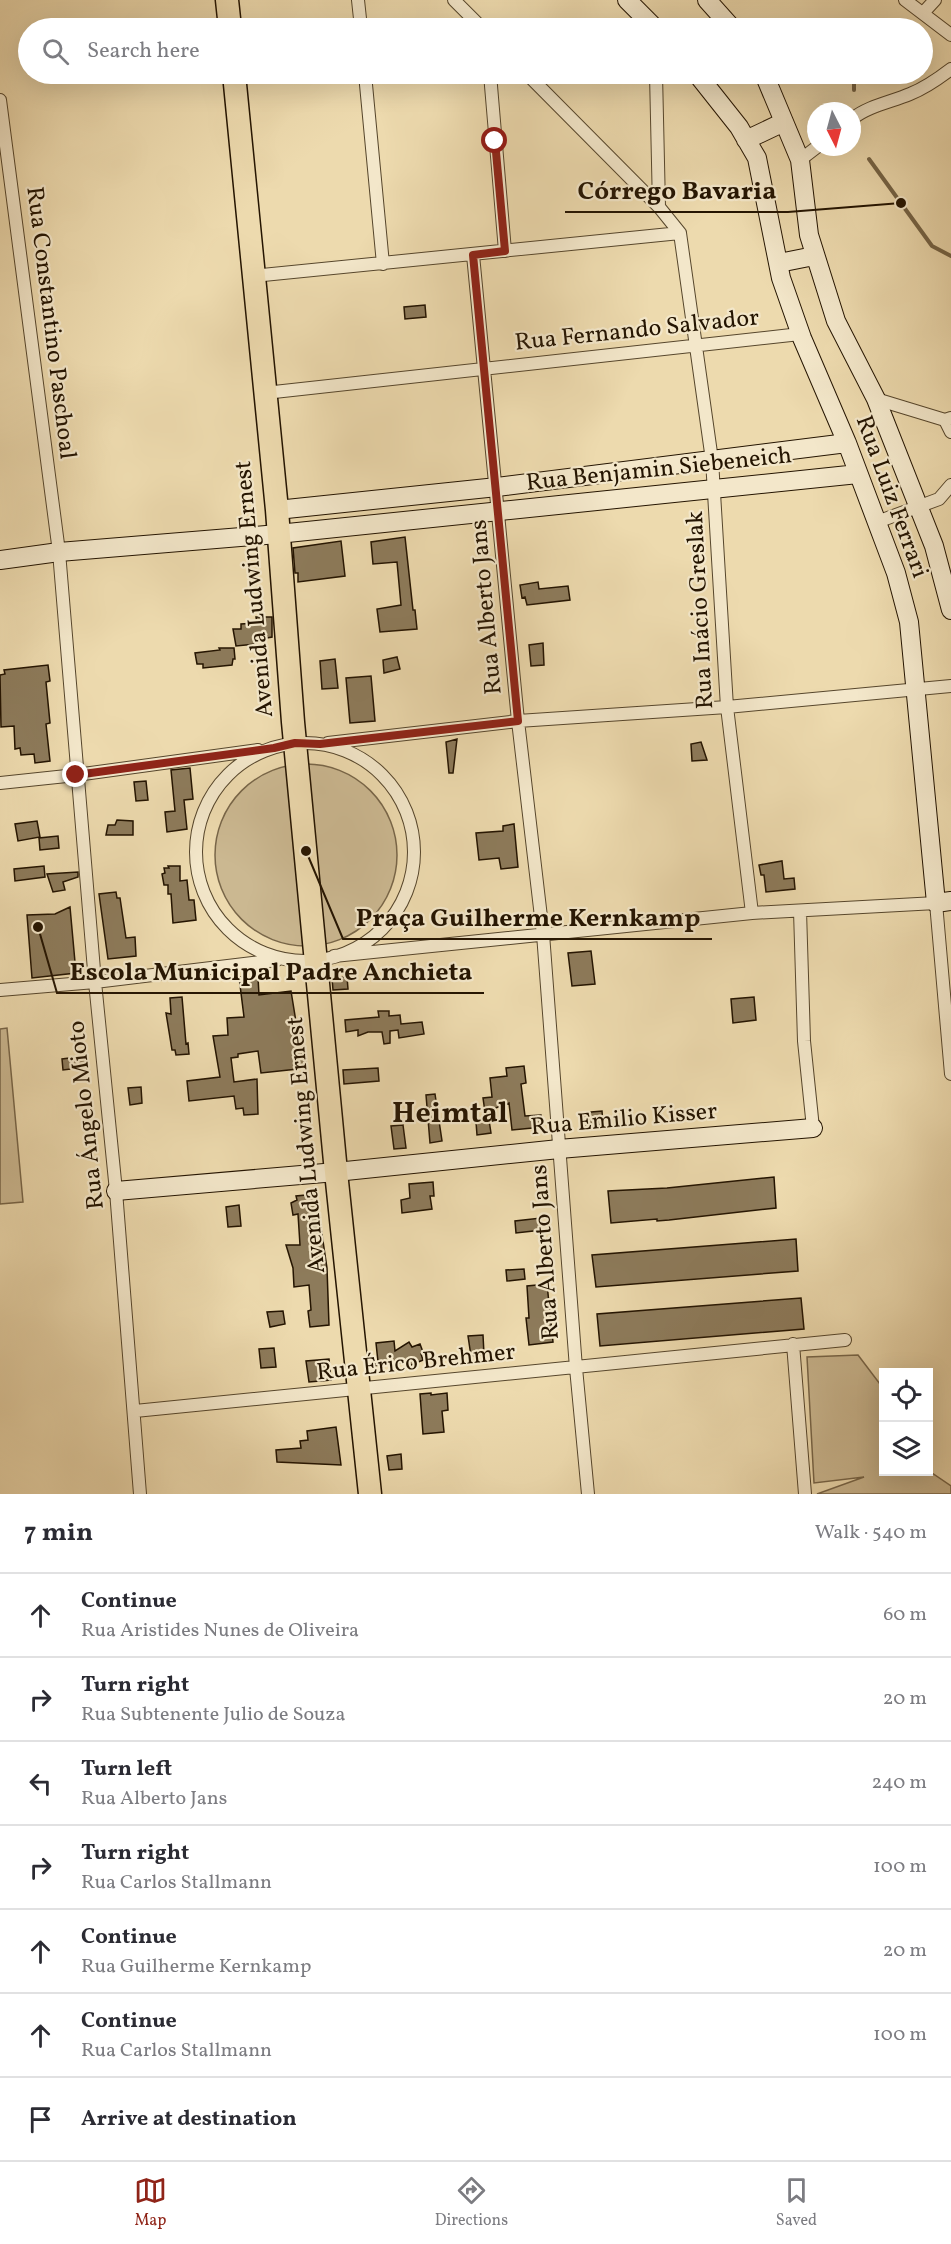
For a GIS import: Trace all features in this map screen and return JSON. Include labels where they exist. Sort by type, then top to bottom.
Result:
[{"type":"highway","points":[[227,0],[229,18]]},
{"type":"highway","name":"Avenida Ludwing Ernest","points":[[235,84],[277,510],[285,745],[325,957],[336,1172],[370,1494]]},
{"type":"street","points":[[358,0],[360,18]]},
{"type":"street","points":[[454,0],[473,18]]},
{"type":"street","points":[[627,0],[645,18]]},
{"type":"street","points":[[706,0],[723,18]]},
{"type":"street","points":[[905,0],[929,18]]},
{"type":"street","points":[[923,13],[935,0]]},
{"type":"street","points":[[933,21],[951,35]]},
{"type":"street","points":[[933,83],[951,69]]},
{"type":"street","points":[[366,84],[383,264]]},
{"type":"street","points":[[490,84],[505,251]]},
{"type":"street","points":[[537,84],[659,207],[680,233]]},
{"type":"street","points":[[656,84],[659,207]]},
{"type":"street","name":"Rua Luiz Ferrari","points":[[705,84],[739,127],[757,158],[781,278],[800,334],[847,443],[896,573],[909,622],[915,689],[944,902],[951,1074]]},
{"type":"street","points":[[768,84],[801,160],[809,235],[836,321],[876,399],[934,546],[951,610]]},
{"type":"street","points":[[861,114],[930,84]]},
{"type":"street","name":"Rua Constantino Paschoal","points":[[0,100],[59,552]]},
{"type":"street","points":[[746,140],[784,122]]},
{"type":"street","points":[[801,160],[807,155]]},
{"type":"street","points":[[253,276],[680,233]]},
{"type":"street","name":"Rua Inácio Greslak","points":[[680,233],[712,460],[727,707],[752,914]]},
{"type":"street","name":"Rua Alberto Jans","points":[[473,255],[500,510],[518,721],[543,934],[576,1368],[588,1494]]},
{"type":"street","points":[[779,263],[814,256]]},
{"type":"street","name":"Rua Fernando Salvador","points":[[265,393],[800,334]]},
{"type":"street","points":[[876,399],[949,424]]},
{"type":"street","name":"Rua Benjamin Siebeneich","points":[[277,510],[497,487],[847,443]]},
{"type":"street","name":"Rua Benjamin Siebeneich","points":[[0,560],[59,552],[278,534],[858,474]]},
{"type":"street","points":[[877,522],[939,500],[951,485]]},
{"type":"street","name":"Rua Ángelo Mioto","points":[[59,552],[76,775],[116,1191],[140,1494]]},
{"type":"street","points":[[0,783],[76,775],[285,745],[320,744],[518,721],[727,707],[951,686]]},
{"type":"street","points":[[320,744],[360,757],[379,771],[394,788],[406,808],[414,832],[415,854],[413,875],[404,900],[391,921],[371,940],[354,950],[325,957]]},
{"type":"street","points":[[284,960],[254,949],[235,937],[221,922],[202,889],[195,855],[196,839],[202,818],[213,794],[235,769],[256,754],[285,745]]},
{"type":"street","points":[[0,990],[752,914],[944,902]]},
{"type":"street","points":[[800,911],[804,1041],[813,1128]]},
{"type":"street","name":"Rua Emilio Kisser","points":[[116,1191],[336,1172],[559,1149],[813,1128]]},
{"type":"street","name":"Rua Érico Brehmer","points":[[135,1412],[845,1340]]},
{"type":"street","points":[[793,1344],[805,1494]]},
{"type":"shaded area","points":[[306,764],[341,771],[370,791],[390,820],[397,855],[390,890],[370,919],[341,939],[306,946],[271,939],[242,919],[222,890],[215,855],[222,820],[242,791],[271,771]]},
{"type":"shaded area","points":[[7,1028],[23,1202],[0,1204],[0,1029]]},
{"type":"shaded area","points":[[858,1355],[879,1383],[879,1476],[933,1476],[933,1474],[951,1486],[951,1494],[817,1494],[864,1477],[814,1483],[807,1357]]},
{"type":"building","points":[[425,305],[426,317],[405,319],[404,307]]},
{"type":"building","points":[[405,537],[417,629],[380,632],[377,609],[401,605],[397,562],[373,564],[371,542]]},
{"type":"building","points":[[341,541],[345,576],[298,582],[293,548]]},
{"type":"building","points":[[538,582],[539,589],[568,586],[570,600],[527,605],[525,597],[522,598],[520,585]]},
{"type":"building","points":[[256,617],[272,617],[272,637],[255,640],[256,644],[236,646],[233,629],[241,629],[241,624],[257,623]]},
{"type":"building","points":[[543,643],[544,665],[531,666],[529,645]]},
{"type":"building","points":[[219,648],[234,648],[235,659],[232,665],[203,668],[203,664],[197,664],[195,653],[220,650]]},
{"type":"building","points":[[397,657],[400,669],[384,673],[383,660]]},
{"type":"building","points":[[335,659],[338,688],[322,689],[320,661]]},
{"type":"building","points":[[48,665],[50,681],[46,682],[50,723],[46,724],[50,761],[35,763],[34,754],[21,755],[20,748],[15,749],[14,726],[1,727],[0,675],[5,674],[4,670]]},
{"type":"building","points":[[371,676],[375,721],[350,723],[346,678]]},
{"type":"building","points":[[457,739],[453,773],[449,773],[446,742]]},
{"type":"building","points":[[701,742],[707,760],[692,761],[691,744]]},
{"type":"building","points":[[190,768],[193,799],[184,800],[187,829],[167,832],[165,812],[175,811],[171,770]]},
{"type":"building","points":[[146,781],[148,800],[136,801],[134,782]]},
{"type":"building","points":[[117,820],[133,821],[133,835],[106,835],[108,825],[115,825]]},
{"type":"building","points":[[37,821],[40,837],[18,841],[15,824]]},
{"type":"building","points":[[514,824],[518,867],[501,869],[499,858],[479,860],[476,833],[503,831],[503,826]]},
{"type":"building","points":[[58,836],[59,848],[40,850],[39,838]]},
{"type":"building","points":[[782,861],[784,879],[794,878],[795,889],[766,892],[764,875],[761,875],[759,865]]},
{"type":"building","points":[[44,866],[45,877],[15,881],[14,869]]},
{"type":"building","points":[[168,866],[180,866],[180,881],[187,880],[189,900],[194,900],[196,920],[173,923],[171,894],[168,894],[168,885],[164,885],[162,874],[165,873],[164,868],[169,868]]},
{"type":"building","points":[[78,872],[78,877],[63,882],[65,890],[53,892],[47,874]]},
{"type":"building","points":[[116,892],[117,898],[120,898],[126,938],[135,937],[136,956],[108,959],[99,894]]},
{"type":"building","points":[[70,907],[76,973],[32,978],[27,915],[55,914]]},
{"type":"building","points":[[591,951],[595,984],[572,986],[568,953]]},
{"type":"building","points":[[239,977],[258,977],[259,995],[291,991],[297,1028],[300,1028],[302,1053],[305,1052],[307,1068],[261,1073],[258,1051],[238,1054],[238,1057],[231,1058],[234,1082],[257,1079],[258,1114],[244,1115],[243,1108],[236,1109],[234,1096],[189,1101],[187,1081],[220,1077],[213,1036],[228,1035],[227,1018],[244,1017]]},
{"type":"building","points":[[347,977],[348,989],[333,990],[332,978]]},
{"type":"building","points":[[182,997],[189,1054],[176,1055],[175,1050],[172,1050],[166,1013],[171,1014],[170,998]]},
{"type":"building","points":[[754,997],[756,1020],[733,1023],[731,999]]},
{"type":"building","points":[[378,1011],[389,1011],[389,1016],[400,1015],[401,1024],[422,1022],[424,1034],[399,1038],[398,1030],[390,1031],[390,1043],[384,1044],[382,1032],[368,1032],[358,1036],[358,1030],[346,1032],[345,1020],[379,1017]]},
{"type":"building","points":[[85,1056],[87,1067],[63,1070],[62,1059]]},
{"type":"building","points":[[524,1066],[526,1083],[521,1084],[525,1116],[541,1115],[543,1127],[512,1130],[509,1103],[485,1112],[483,1098],[492,1097],[490,1078],[507,1076],[506,1068]]},
{"type":"building","points":[[378,1068],[379,1081],[344,1084],[343,1070]]},
{"type":"building","points":[[141,1087],[142,1103],[130,1105],[128,1088]]},
{"type":"building","points":[[435,1094],[442,1141],[430,1143],[426,1095]]},
{"type":"building","points":[[602,1111],[603,1124],[582,1127],[580,1113]]},
{"type":"building","points":[[489,1120],[491,1133],[477,1135],[476,1122]]},
{"type":"building","points":[[403,1125],[406,1148],[394,1149],[391,1126]]},
{"type":"building","points":[[774,1177],[776,1208],[669,1220],[611,1223],[608,1191],[667,1188]]},
{"type":"building","points":[[433,1182],[434,1196],[430,1196],[432,1209],[402,1213],[401,1200],[410,1198],[409,1184]]},
{"type":"building","points":[[316,1194],[327,1268],[329,1325],[310,1327],[309,1285],[294,1287],[293,1268],[286,1245],[300,1245],[298,1214],[293,1215],[291,1203],[297,1200],[296,1196]]},
{"type":"building","points":[[239,1205],[241,1226],[228,1227],[226,1207]]},
{"type":"building","points":[[541,1218],[542,1230],[516,1233],[515,1221]]},
{"type":"building","points":[[796,1239],[798,1271],[596,1287],[592,1255]]},
{"type":"building","points":[[524,1269],[525,1279],[507,1281],[506,1270]]},
{"type":"building","points":[[547,1284],[553,1342],[529,1345],[526,1318],[529,1318],[527,1286]]},
{"type":"building","points":[[801,1298],[804,1329],[600,1346],[597,1314]]},
{"type":"building","points":[[283,1311],[285,1324],[270,1327],[267,1312]]},
{"type":"building","points":[[483,1335],[484,1354],[471,1356],[468,1336]]},
{"type":"building","points":[[394,1341],[395,1351],[409,1342],[412,1347],[420,1344],[423,1360],[409,1366],[407,1362],[372,1366],[378,1362],[376,1343]]},
{"type":"building","points":[[274,1348],[276,1367],[261,1368],[259,1349]]},
{"type":"building","points":[[329,1359],[331,1380],[309,1382],[306,1361]]},
{"type":"building","points":[[431,1393],[431,1395],[447,1393],[448,1410],[442,1411],[444,1432],[423,1434],[420,1394]]},
{"type":"building","points":[[336,1427],[341,1465],[277,1462],[276,1450],[301,1448],[300,1441],[308,1440],[307,1431]]},
{"type":"building","points":[[401,1454],[402,1469],[389,1470],[387,1456]]},
{"type":"waterway","points":[[854,84],[854,90]]},
{"type":"waterway","points":[[869,159],[932,246],[951,256]]},
{"type":"place","name":"Córrego Bavaria","points":[[901,203]]},
{"type":"place","name":"Praça Guilherme Kernkamp","points":[[306,851]]},
{"type":"place","name":"Escola Municipal Padre Anchieta","points":[[38,927]]},
{"type":"district","name":"Heimtal","points":[[450,1114]]},
{"type":"route","points":[[76,775],[274,748],[295,743],[320,744],[518,721],[500,510],[473,255],[505,251],[495,141]]}]
